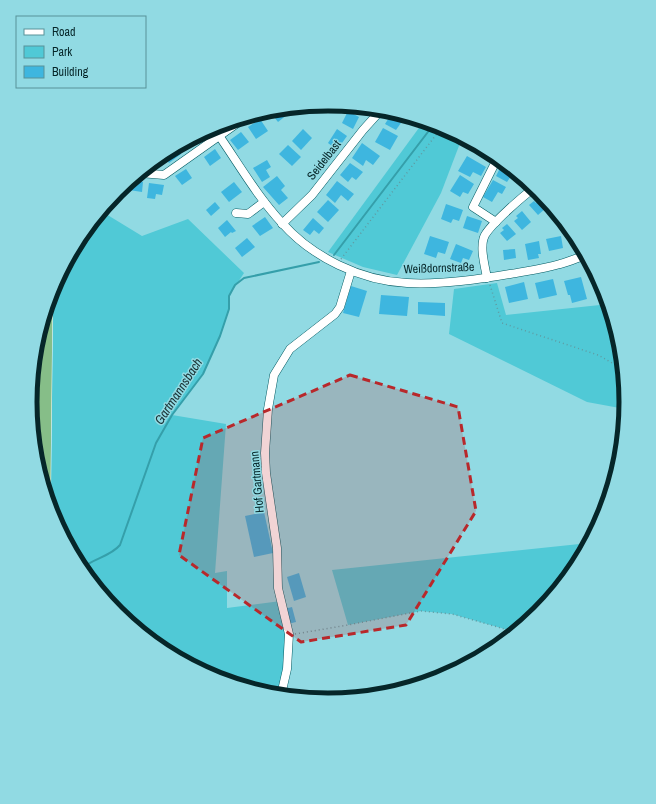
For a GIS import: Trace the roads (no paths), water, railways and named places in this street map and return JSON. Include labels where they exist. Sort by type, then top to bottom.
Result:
[{"type":"highway","points":[[45,469],[47,328]]},
{"type":"highway","points":[[37,410],[38,391]]},
{"type":"street","name":"Seidelbast","points":[[282,224],[312,195],[376,115]]},
{"type":"street","points":[[148,174],[164,175],[230,128]]},
{"type":"street","name":"Weißdornstraße","points":[[219,135],[264,202],[282,224],[320,256],[351,271],[381,279],[406,283],[454,282],[487,278],[560,264],[580,257]]},
{"type":"street","points":[[495,163],[473,207],[496,222]]},
{"type":"street","points":[[487,278],[482,257],[485,236],[496,222],[530,192]]},
{"type":"street","points":[[236,213],[248,214],[264,202]]},
{"type":"street","name":"Hof Gartmann","points":[[282,689],[287,669],[289,634],[278,588],[277,548],[266,473],[265,453],[268,409],[274,376],[290,349],[335,314],[340,308],[351,271]]},
{"type":"waterway","name":"Gartmannsbach","points":[[334,255],[430,129]]},
{"type":"waterway","name":"Gartmannsbach","points":[[87,565],[111,552],[120,545],[156,443],[172,415],[203,374],[220,336],[229,309],[229,296],[235,285],[244,278],[319,262]]}]
